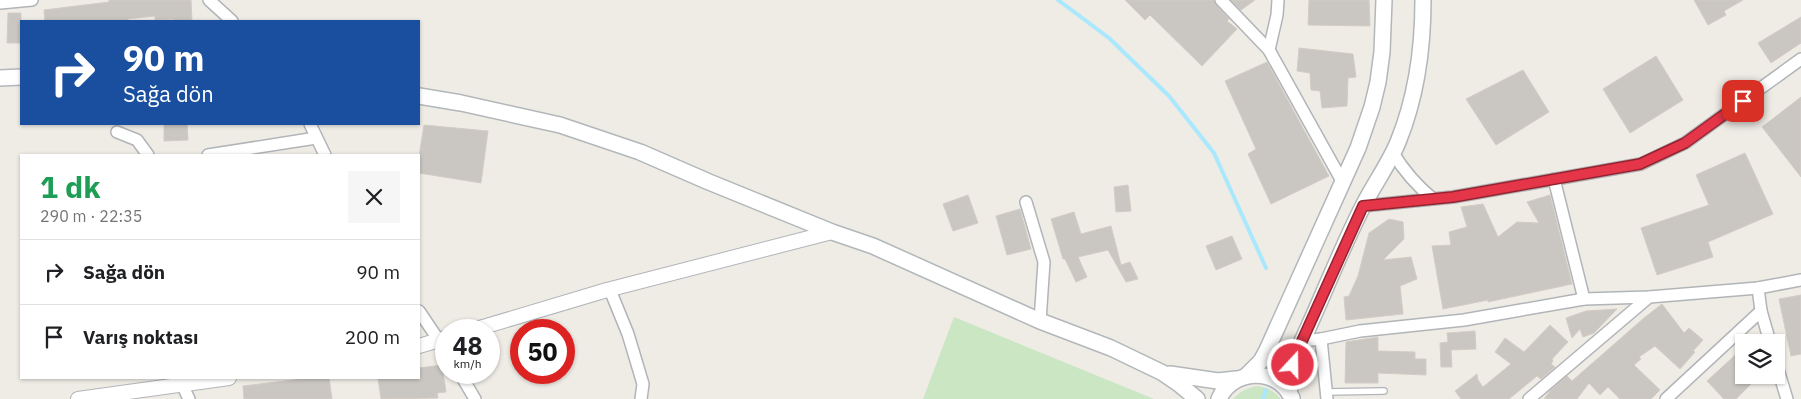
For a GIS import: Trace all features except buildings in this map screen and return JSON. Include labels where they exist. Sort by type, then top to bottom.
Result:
[{"type":"main road","points":[[1219,399],[1226,387],[1242,377],[1261,361],[1358,148],[1372,107],[1378,82],[1382,52],[1384,0]]},
{"type":"main road","points":[[1291,396],[1293,365],[1303,340],[1363,206],[1398,143],[1410,104],[1420,60],[1423,0]]},
{"type":"main road","points":[[0,78],[20,77]]},
{"type":"main road","points":[[420,96],[461,103],[560,125],[640,152],[832,232],[873,246],[1040,321],[1111,348],[1163,373],[1197,399]]},
{"type":"main road","points":[[1163,373],[1218,382],[1260,375],[1282,384],[1291,396]]},
{"type":"street","points":[[0,4],[32,0]]},
{"type":"street","points":[[209,0],[231,20]]},
{"type":"street","points":[[1221,0],[1269,50],[1342,181]]},
{"type":"street","points":[[1269,50],[1277,15],[1278,0]]},
{"type":"street","points":[[1363,206],[1453,197],[1640,164],[1685,143],[1801,58]]},
{"type":"street","points":[[310,125],[324,154]]},
{"type":"street","points":[[117,132],[137,140],[147,154]]},
{"type":"street","points":[[214,154],[316,138]]},
{"type":"street","points":[[1392,153],[1417,186],[1433,199]]},
{"type":"street","points":[[1554,179],[1584,299]]},
{"type":"street","points":[[1026,202],[1044,262],[1040,321]]},
{"type":"street","points":[[500,322],[610,290],[832,232]]},
{"type":"street","points":[[1303,340],[1321,339],[1360,331],[1464,320],[1584,299],[1649,297],[1758,288],[1801,280]]},
{"type":"street","points":[[1758,288],[1761,311],[1768,334]]},
{"type":"street","points":[[610,290],[628,334],[643,384],[641,399]]},
{"type":"street","points":[[1529,399],[1649,297]]},
{"type":"street","points":[[1666,399],[1761,311]]},
{"type":"street","points":[[420,312],[435,331]]},
{"type":"street","points":[[1321,339],[1326,395]]},
{"type":"street","points":[[420,346],[435,344]]},
{"type":"street","points":[[78,399],[180,381],[213,379]]},
{"type":"street","points":[[180,381],[189,399]]},
{"type":"street","points":[[466,384],[475,399]]},
{"type":"street","points":[[1782,384],[1787,399]]},
{"type":"lane","points":[[1326,395],[1384,391]]},
{"type":"green space","points":[[954,317],[1154,399],[923,399]]},
{"type":"green space","points":[[1258,386],[1271,390],[1281,399],[1233,399],[1244,390]]},
{"type":"waterway","points":[[1058,0],[1109,38],[1169,96],[1214,153],[1266,268]]},
{"type":"waterway","points":[[1263,399],[1266,390]]},
{"type":"route","points":[[1293,365],[1297,352],[1363,206],[1453,197],[1640,164],[1685,143],[1743,101]]}]
